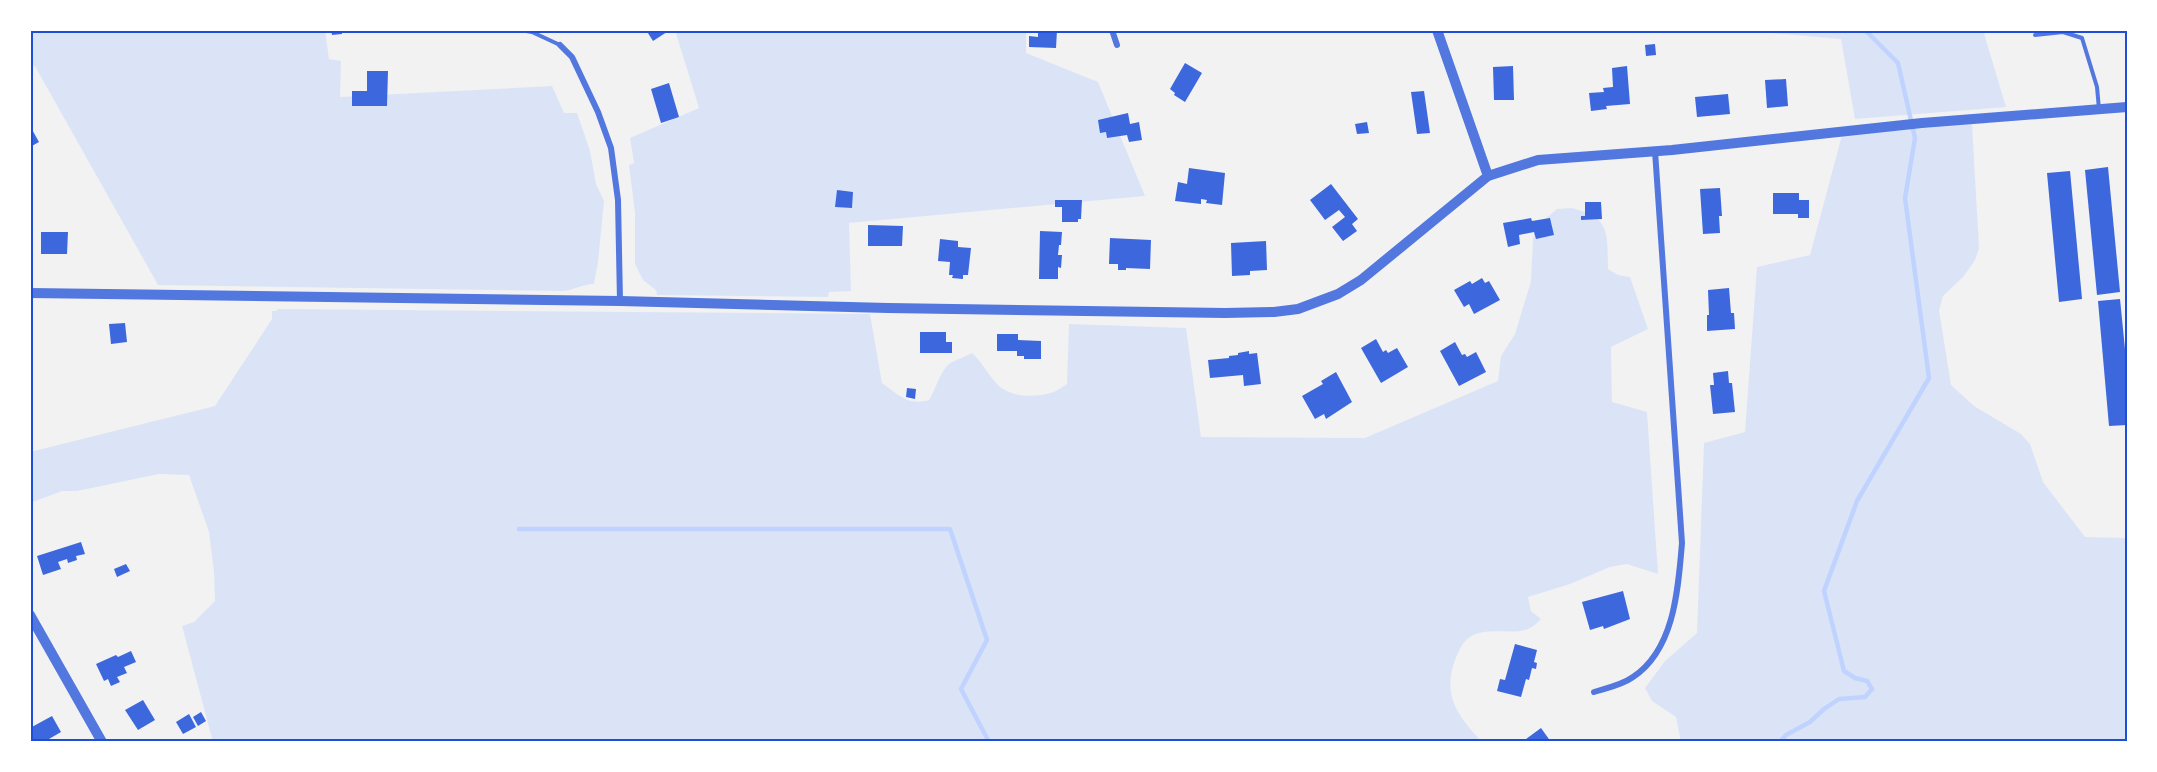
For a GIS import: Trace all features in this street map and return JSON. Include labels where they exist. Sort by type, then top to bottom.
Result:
[{"type":"street","points":[[1112,30],[1117,45]]},
{"type":"street","points":[[1437,30],[1488,176]]},
{"type":"street","points":[[560,45],[572,57],[598,112],[611,148],[618,200],[620,301]]},
{"type":"street","points":[[30,293],[620,301],[1101,312],[1236,313],[1298,309],[1338,294],[1361,280],[1488,176],[1538,160],[1655,151],[1922,123],[2127,107]]},
{"type":"street","points":[[1594,692],[1631,679],[1647,667],[1665,637],[1679,581],[1682,543],[1655,151]]},
{"type":"street","points":[[30,615],[102,742]]},
{"type":"lane","points":[[521,30],[532,32],[560,45]]},
{"type":"lane","points":[[2035,35],[2063,32],[2082,39],[2092,67],[2099,110]]},
{"type":"shaded area","points":[[30,30],[325,30],[329,59],[341,61],[340,97],[552,86],[564,113],[577,113],[590,151],[596,184],[604,201],[594,284],[563,291],[158,285],[30,61]]},
{"type":"shaded area","points":[[675,30],[1026,30],[1026,53],[1098,82],[1145,196],[849,223],[851,291],[829,292],[828,297],[657,295],[656,290],[643,280],[635,264],[635,213],[629,165],[634,163],[630,138],[699,108]]},
{"type":"shaded area","points":[[1738,30],[1983,30],[2006,107],[1855,119],[1841,39]]},
{"type":"shaded area","points":[[1972,124],[1979,248],[1975,260],[1964,276],[1943,296],[1939,310],[1951,385],[1974,406],[2021,434],[2030,444],[2043,482],[2085,537],[2127,538],[2127,742],[1681,742],[1676,717],[1652,701],[1645,688],[1665,661],[1697,633],[1704,443],[1745,432],[1757,267],[1810,255],[1842,135]]},
{"type":"shaded area","points":[[1572,208],[1594,217],[1604,228],[1608,269],[1618,275],[1630,277],[1648,329],[1611,347],[1612,402],[1647,412],[1658,574],[1627,564],[1610,567],[1570,584],[1528,597],[1531,611],[1541,619],[1530,628],[1517,631],[1484,632],[1467,639],[1455,660],[1450,684],[1459,714],[1482,742],[213,742],[182,626],[194,622],[215,601],[209,532],[189,475],[159,474],[77,491],[62,491],[30,503],[30,452],[215,406],[272,319],[272,311],[278,309],[870,314],[882,383],[904,398],[915,402],[929,400],[940,376],[949,364],[972,353],[996,383],[1007,391],[1029,396],[1057,391],[1067,384],[1069,324],[1186,328],[1201,437],[1365,438],[1498,381],[1501,356],[1515,334],[1531,281],[1533,239],[1536,227],[1557,209]]},
{"type":"building","points":[[331,30],[342,30],[342,34],[332,35]]},
{"type":"building","points":[[646,30],[670,30],[653,41]]},
{"type":"building","points":[[1038,30],[1057,30],[1056,48],[1029,47],[1029,36],[1038,37]]},
{"type":"building","points":[[1655,44],[1656,55],[1646,56],[1645,45]]},
{"type":"building","points":[[1185,63],[1202,73],[1185,102],[1174,95],[1175,93],[1170,89]]},
{"type":"building","points":[[1513,66],[1514,100],[1494,100],[1493,67]]},
{"type":"building","points":[[1627,66],[1630,104],[1606,106],[1607,109],[1591,111],[1589,93],[1604,92],[1603,88],[1613,87],[1612,68]]},
{"type":"building","points":[[367,71],[388,71],[387,106],[352,106],[352,91],[367,91]]},
{"type":"building","points":[[1786,79],[1788,106],[1767,108],[1765,80]]},
{"type":"building","points":[[669,83],[679,117],[661,123],[651,89]]},
{"type":"building","points":[[1424,91],[1430,133],[1417,134],[1411,92]]},
{"type":"building","points":[[1728,94],[1730,114],[1697,117],[1695,97]]},
{"type":"building","points":[[1128,113],[1130,124],[1139,122],[1142,140],[1129,142],[1127,135],[1107,138],[1106,132],[1100,133],[1098,120]]},
{"type":"building","points":[[1367,122],[1369,133],[1357,134],[1355,124]]},
{"type":"building","points":[[30,126],[39,142],[30,147]]},
{"type":"building","points":[[2108,167],[2120,292],[2097,295],[2085,170]]},
{"type":"building","points":[[1189,168],[1225,173],[1222,205],[1206,203],[1207,200],[1201,199],[1201,204],[1175,201],[1178,182],[1187,184]]},
{"type":"building","points":[[2070,171],[2082,299],[2059,302],[2047,173]]},
{"type":"building","points":[[1331,184],[1358,219],[1352,224],[1357,231],[1343,241],[1332,227],[1345,217],[1339,210],[1325,220],[1310,200]]},
{"type":"building","points":[[1720,188],[1722,216],[1719,216],[1720,233],[1703,234],[1700,189]]},
{"type":"building","points":[[837,190],[853,192],[852,208],[835,207]]},
{"type":"building","points":[[1773,193],[1799,193],[1799,200],[1809,200],[1809,218],[1798,218],[1798,214],[1773,214]]},
{"type":"building","points":[[1055,200],[1082,200],[1081,219],[1078,219],[1078,222],[1062,222],[1062,207],[1055,207]]},
{"type":"building","points":[[1585,202],[1601,202],[1602,219],[1581,220],[1581,216],[1585,216]]},
{"type":"building","points":[[1531,218],[1532,221],[1550,218],[1554,235],[1536,239],[1534,232],[1519,235],[1520,244],[1508,247],[1503,223]]},
{"type":"building","points":[[868,225],[903,226],[902,246],[868,246]]},
{"type":"building","points":[[1040,231],[1062,232],[1058,255],[1062,255],[1061,268],[1058,267],[1058,279],[1039,279]]},
{"type":"building","points":[[41,232],[68,232],[67,254],[41,254]]},
{"type":"building","points":[[1110,238],[1151,240],[1150,269],[1118,270],[1118,264],[1109,264]]},
{"type":"building","points":[[940,239],[958,241],[958,247],[971,248],[968,275],[963,275],[963,279],[952,278],[953,275],[949,275],[950,262],[938,261]]},
{"type":"building","points":[[1266,241],[1267,270],[1250,271],[1250,275],[1232,276],[1231,243]]},
{"type":"building","points":[[1482,278],[1485,283],[1489,281],[1500,300],[1474,314],[1469,304],[1464,307],[1454,290],[1470,281],[1472,284]]},
{"type":"building","points":[[1729,288],[1735,329],[1707,331],[1708,290]]},
{"type":"building","points":[[2120,299],[2127,369],[2127,425],[2109,426],[2098,301]]},
{"type":"building","points":[[125,323],[127,342],[111,344],[109,324]]},
{"type":"building","points":[[920,332],[946,332],[946,342],[952,342],[952,353],[920,353]]},
{"type":"building","points":[[997,334],[1018,334],[1018,340],[1041,341],[1041,359],[1024,359],[1024,356],[1017,356],[1017,351],[997,351]]},
{"type":"building","points":[[1376,339],[1383,352],[1386,350],[1388,353],[1397,348],[1408,367],[1381,383],[1361,348]]},
{"type":"building","points":[[1455,342],[1462,355],[1465,354],[1467,357],[1476,352],[1486,372],[1459,386],[1440,351]]},
{"type":"building","points":[[1249,351],[1249,354],[1257,353],[1261,384],[1244,386],[1243,375],[1210,378],[1208,360],[1229,358],[1229,356]]},
{"type":"building","points":[[1728,371],[1729,383],[1732,383],[1735,412],[1713,414],[1710,385],[1714,385],[1713,373]]},
{"type":"building","points":[[1336,372],[1352,402],[1326,419],[1324,414],[1315,419],[1302,396],[1323,384],[1321,381]]},
{"type":"building","points":[[907,388],[916,389],[915,399],[906,397]]},
{"type":"building","points":[[81,542],[85,554],[76,556],[77,560],[68,563],[67,559],[58,562],[61,569],[43,575],[37,556]]},
{"type":"building","points":[[126,564],[130,571],[117,577],[114,569]]},
{"type":"building","points":[[1623,591],[1630,619],[1604,629],[1603,626],[1590,630],[1582,602]]},
{"type":"building","points":[[1515,644],[1537,650],[1534,662],[1537,663],[1536,669],[1532,668],[1529,680],[1526,679],[1521,697],[1497,691],[1500,679],[1505,680]]},
{"type":"building","points":[[131,651],[136,662],[124,667],[127,673],[117,677],[120,682],[111,686],[108,679],[104,681],[96,664]]},
{"type":"building","points":[[143,700],[155,720],[138,730],[125,710]]},
{"type":"building","points":[[201,712],[206,721],[198,726],[193,717]]},
{"type":"building","points":[[189,714],[196,727],[183,734],[176,722]]},
{"type":"building","points":[[52,716],[61,732],[49,739],[49,742],[30,742],[30,728]]},
{"type":"building","points":[[1541,728],[1551,742],[1522,742]]},
{"type":"waterway","points":[[1780,742],[1786,735],[1810,722],[1839,699],[1865,697],[1872,689],[1867,681],[1855,678],[1844,671],[1824,591],[1857,501],[1929,378],[1905,198],[1915,138],[1898,63],[1865,30]]},
{"type":"waterway","points":[[519,529],[950,529],[987,640],[961,689],[989,742]]}]
